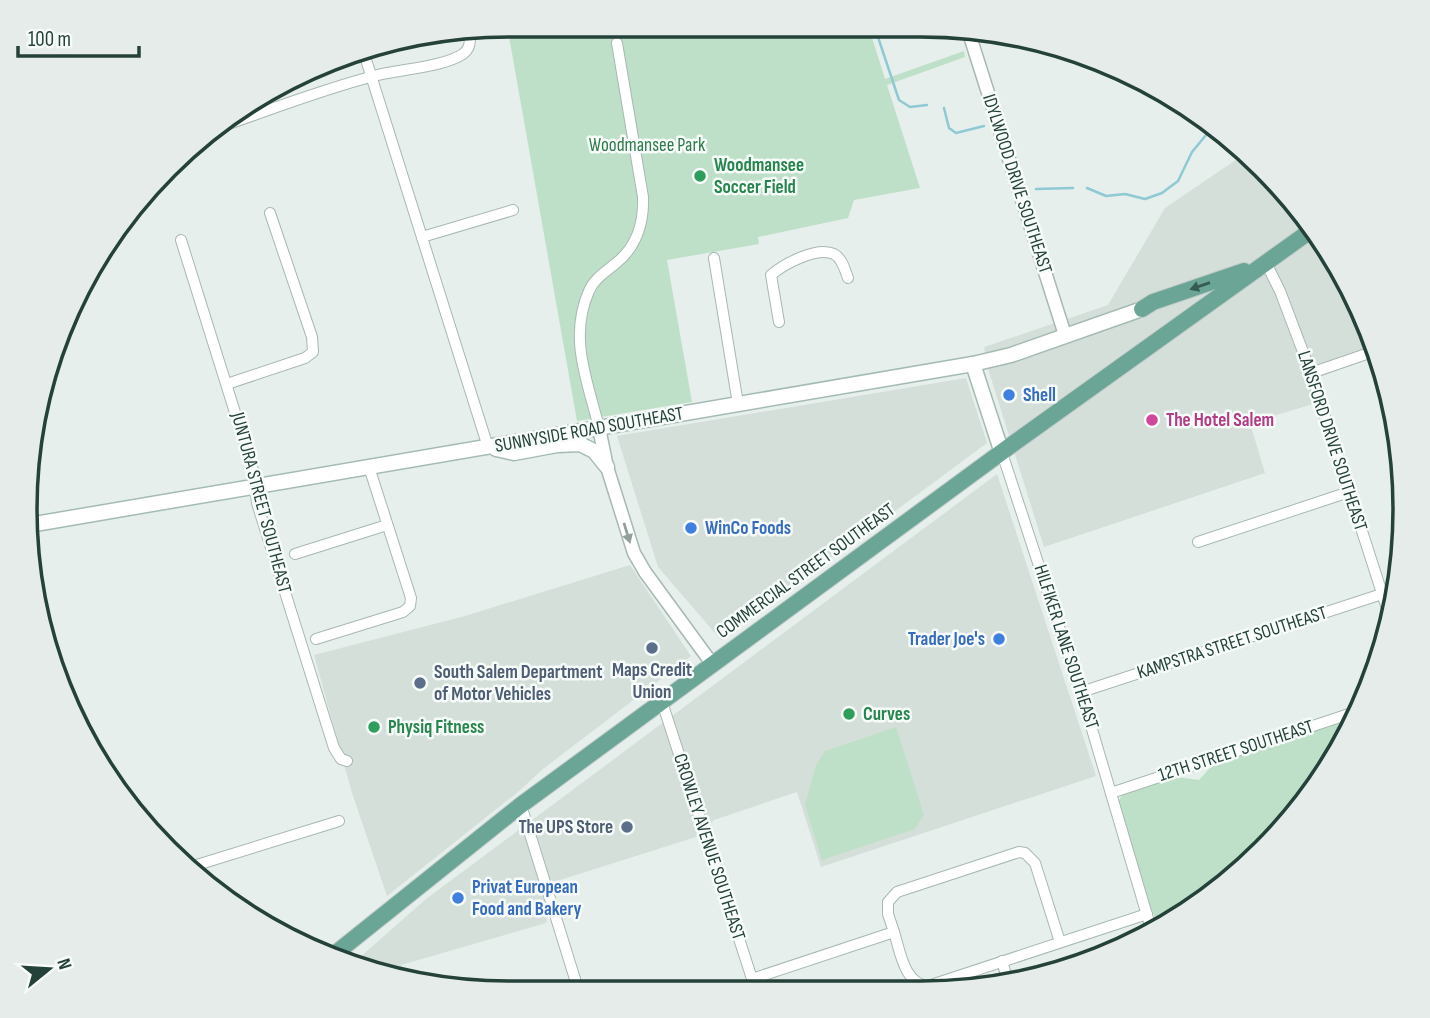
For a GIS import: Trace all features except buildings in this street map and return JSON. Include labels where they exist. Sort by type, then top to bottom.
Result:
[{"type":"main road","name":"COMMERCIAL STREET SOUTHEAST","points":[[340,950],[521,805],[1305,235]]},
{"type":"main road","points":[[1142,309],[1153,302],[1263,265]]},
{"type":"main road","name":"SUNNYSIDE ROAD SOUTHEAST","points":[[37,524],[973,364],[1011,355],[1142,309]]},
{"type":"main road","name":"HILFIKER LANE SOUTHEAST","points":[[973,364],[1002,453]]},
{"type":"main road","points":[[488,447],[514,453],[557,445],[580,444],[594,451],[607,467]]},
{"type":"street","points":[[242,120],[371,76],[420,68],[460,56],[467,51],[469,39]]},
{"type":"street","name":"IDYLWOOD DRIVE SOUTHEAST","points":[[970,40],[1065,335]]},
{"type":"street","points":[[617,43],[642,190],[643,213],[638,233],[627,252],[591,286],[582,314],[579,345],[581,362],[607,467],[638,560],[713,665]]},
{"type":"street","points":[[366,59],[488,447]]},
{"type":"street","points":[[422,237],[513,210]]},
{"type":"street","points":[[227,384],[305,358],[313,352],[312,337],[270,213]]},
{"type":"street","name":"JUNTURA STREET SOUTHEAST","points":[[181,240],[253,470],[257,503],[334,748],[341,759],[347,761]]},
{"type":"street","points":[[779,322],[771,275],[777,270],[803,257],[821,253],[834,254],[840,259],[848,278]]},
{"type":"street","points":[[714,258],[738,404]]},
{"type":"street","name":"LANSFORD DRIVE SOUTHEAST","points":[[1263,265],[1280,290],[1311,373],[1384,600]]},
{"type":"street","points":[[1311,373],[1367,354]]},
{"type":"street","name":"HILFIKER LANE SOUTHEAST","points":[[1002,453],[1081,692],[1149,922]]},
{"type":"street","points":[[316,639],[402,612],[410,606],[411,598],[369,467]]},
{"type":"street","points":[[1198,542],[1349,492]]},
{"type":"street","points":[[295,554],[387,525]]},
{"type":"street","name":"KAMPSTRA STREET SOUTHEAST","points":[[1081,692],[1382,594]]},
{"type":"street","name":"CROWLEY AVENUE SOUTHEAST","points":[[662,702],[752,979]]},
{"type":"street","name":"12TH STREET SOUTHEAST","points":[[1111,793],[1346,715]]},
{"type":"street","points":[[521,805],[576,981]]},
{"type":"street","points":[[199,864],[339,821]]},
{"type":"street","points":[[915,981],[909,976],[888,914],[888,902],[897,892],[1019,852],[1025,853],[1035,863],[1060,942]]},
{"type":"street","points":[[945,980],[1147,914]]},
{"type":"street","points":[[752,979],[894,932]]},
{"type":"street","points":[[1002,961],[1006,973]]},
{"type":"shaded area","points":[[1237,159],[1276,198],[1314,247],[1345,300],[1369,359],[1320,377],[1326,400],[1250,423],[1265,473],[1044,547],[989,372],[984,347],[1108,305],[1165,208]]},
{"type":"shaded area","points":[[966,378],[987,443],[721,640],[658,567],[617,436]]},
{"type":"shaded area","points":[[997,474],[1096,776],[821,867],[797,792],[714,820],[699,836],[557,881],[546,923],[401,965],[401,968],[360,957],[426,899]]},
{"type":"shaded area","points":[[630,565],[691,656],[543,769],[387,896],[352,793],[314,655],[465,616]]},
{"type":"green space","name":"Woodmansee Park","points":[[509,37],[872,37],[885,79],[964,51],[965,57],[887,85],[920,188],[854,200],[848,218],[758,237],[759,244],[667,260],[692,402],[577,421]]},
{"type":"green space","points":[[1349,709],[1314,771],[1255,843],[1208,884],[1156,919],[1149,905],[1118,802],[1122,795],[1177,777],[1199,780],[1228,748]]},
{"type":"green space","points":[[896,727],[924,815],[915,829],[822,860],[805,805],[816,765],[825,751]]},
{"type":"waterway","points":[[878,37],[899,100],[910,107],[927,105]]},
{"type":"waterway","points":[[944,108],[949,128],[956,133],[984,126]]},
{"type":"waterway","points":[[1087,188],[1106,196],[1125,194],[1145,199],[1162,193],[1178,181],[1192,152],[1207,133]]},
{"type":"waterway","points":[[1036,189],[1073,188]]},
{"type":"place","name":"Woodmansee Soccer Field","points":[[700,176]]},
{"type":"place","name":"Shell","points":[[1009,395]]},
{"type":"place","name":"The Hotel Salem","points":[[1152,420]]},
{"type":"place","name":"WinCo Foods","points":[[691,528]]},
{"type":"place","name":"Trader Joe's","points":[[999,639]]},
{"type":"place","name":"Maps Credit Union","points":[[652,648]]},
{"type":"place","name":"South Salem Department of Motor Vehicles","points":[[420,683]]},
{"type":"place","name":"Curves","points":[[849,714]]},
{"type":"place","name":"Physiq Fitness","points":[[374,727]]},
{"type":"place","name":"The UPS Store","points":[[627,827]]},
{"type":"place","name":"Privat European Food and Bakery","points":[[458,898]]}]
